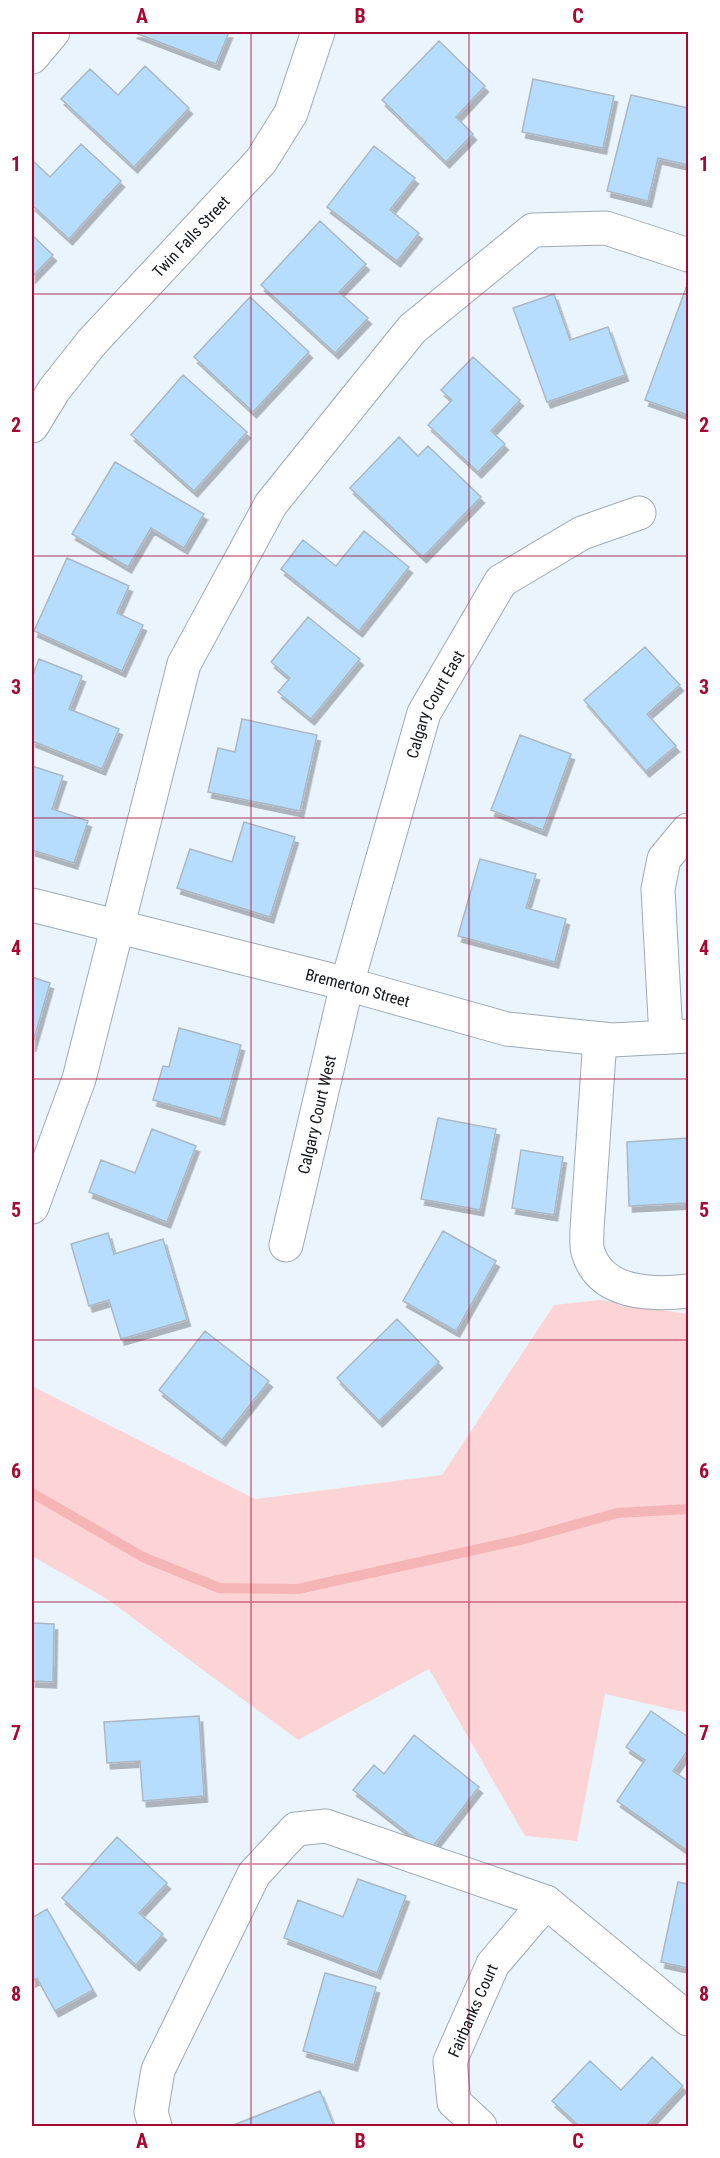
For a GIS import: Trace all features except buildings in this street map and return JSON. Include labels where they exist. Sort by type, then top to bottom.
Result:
[{"type":"street","points":[[32,57],[53,32]]},
{"type":"street","name":"Twin Falls Street","points":[[32,426],[54,390],[92,342],[261,161],[291,113],[318,32]]},
{"type":"street","points":[[32,1207],[79,1079],[184,664],[271,504],[412,329],[533,230],[606,228],[688,255]]},
{"type":"street","name":"Calgary Court East","points":[[347,984],[424,713],[501,581],[582,533],[639,513]]},
{"type":"street","points":[[677,1037],[658,888],[664,859],[688,830]]},
{"type":"street","name":"Bremerton Street","points":[[32,906],[347,984],[507,1029],[600,1039],[677,1037]]},
{"type":"street","name":"Calgary Court West","points":[[286,1245],[347,984]]},
{"type":"street","points":[[600,1039],[587,1229],[588,1252],[596,1268],[609,1280],[628,1290],[649,1293],[688,1292]]},
{"type":"street","points":[[155,2127],[151,2112],[158,2070],[254,1874],[296,1828],[326,1826],[546,1902],[688,2019]]},
{"type":"street","name":"Fairbanks Court","points":[[480,2127],[454,2102],[450,2061],[493,1964],[546,1902]]},
{"type":"shaded area","points":[[600,1300],[688,1314],[688,1713],[605,1694],[577,1841],[525,1836],[429,1669],[298,1740],[107,1599],[32,1556],[32,1386],[255,1499],[442,1475],[554,1305]]},
{"type":"waterway","points":[[32,1493],[143,1557],[219,1588],[298,1589],[524,1539],[617,1513],[688,1509]]}]
